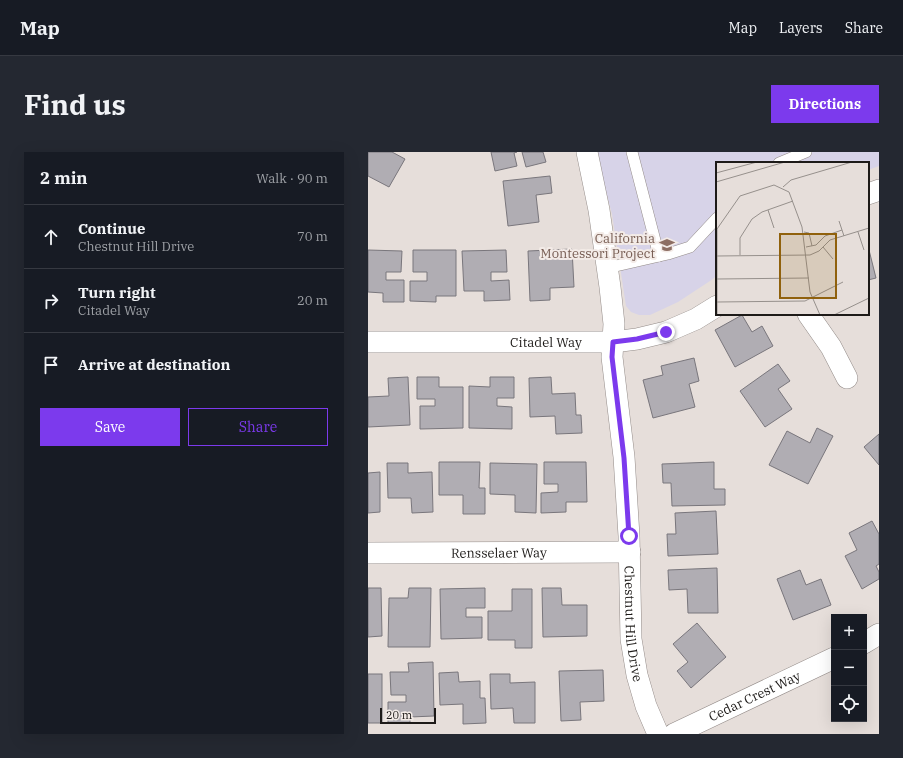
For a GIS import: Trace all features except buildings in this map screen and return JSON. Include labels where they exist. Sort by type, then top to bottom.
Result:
[{"type":"street","name":"Chestnut Hill Drive","points":[[586,152],[599,210],[614,324],[612,357],[624,458],[630,552],[632,639],[637,675],[646,706],[658,734]]},
{"type":"street","points":[[869,194],[879,190]]},
{"type":"street","name":"Citadel Way","points":[[368,342],[613,342],[637,339],[666,332],[696,320],[716,307]]},
{"type":"street","points":[[809,315],[831,347],[847,378]]},
{"type":"street","name":"Rensselaer Way","points":[[368,554],[630,552]]},
{"type":"street","points":[[867,641],[879,634]]},
{"type":"street","name":"Cedar Crest Way","points":[[674,734],[831,659]]},
{"type":"lane","points":[[632,152],[659,256]]},
{"type":"lane","points":[[781,162],[806,152]]},
{"type":"lane","points":[[607,268],[668,254],[690,247],[716,219]]},
{"type":"shaded area","name":"California Montessori Project","points":[[595,152],[879,152],[879,166],[869,170],[869,162],[716,162],[716,276],[678,302],[650,315],[639,315],[631,312],[626,306],[612,214]]},
{"type":"place","name":"California Montessori Project","points":[[667,245]]},
{"type":"route","points":[[629,536],[624,458],[612,357],[613,342],[637,339],[666,332]]}]
